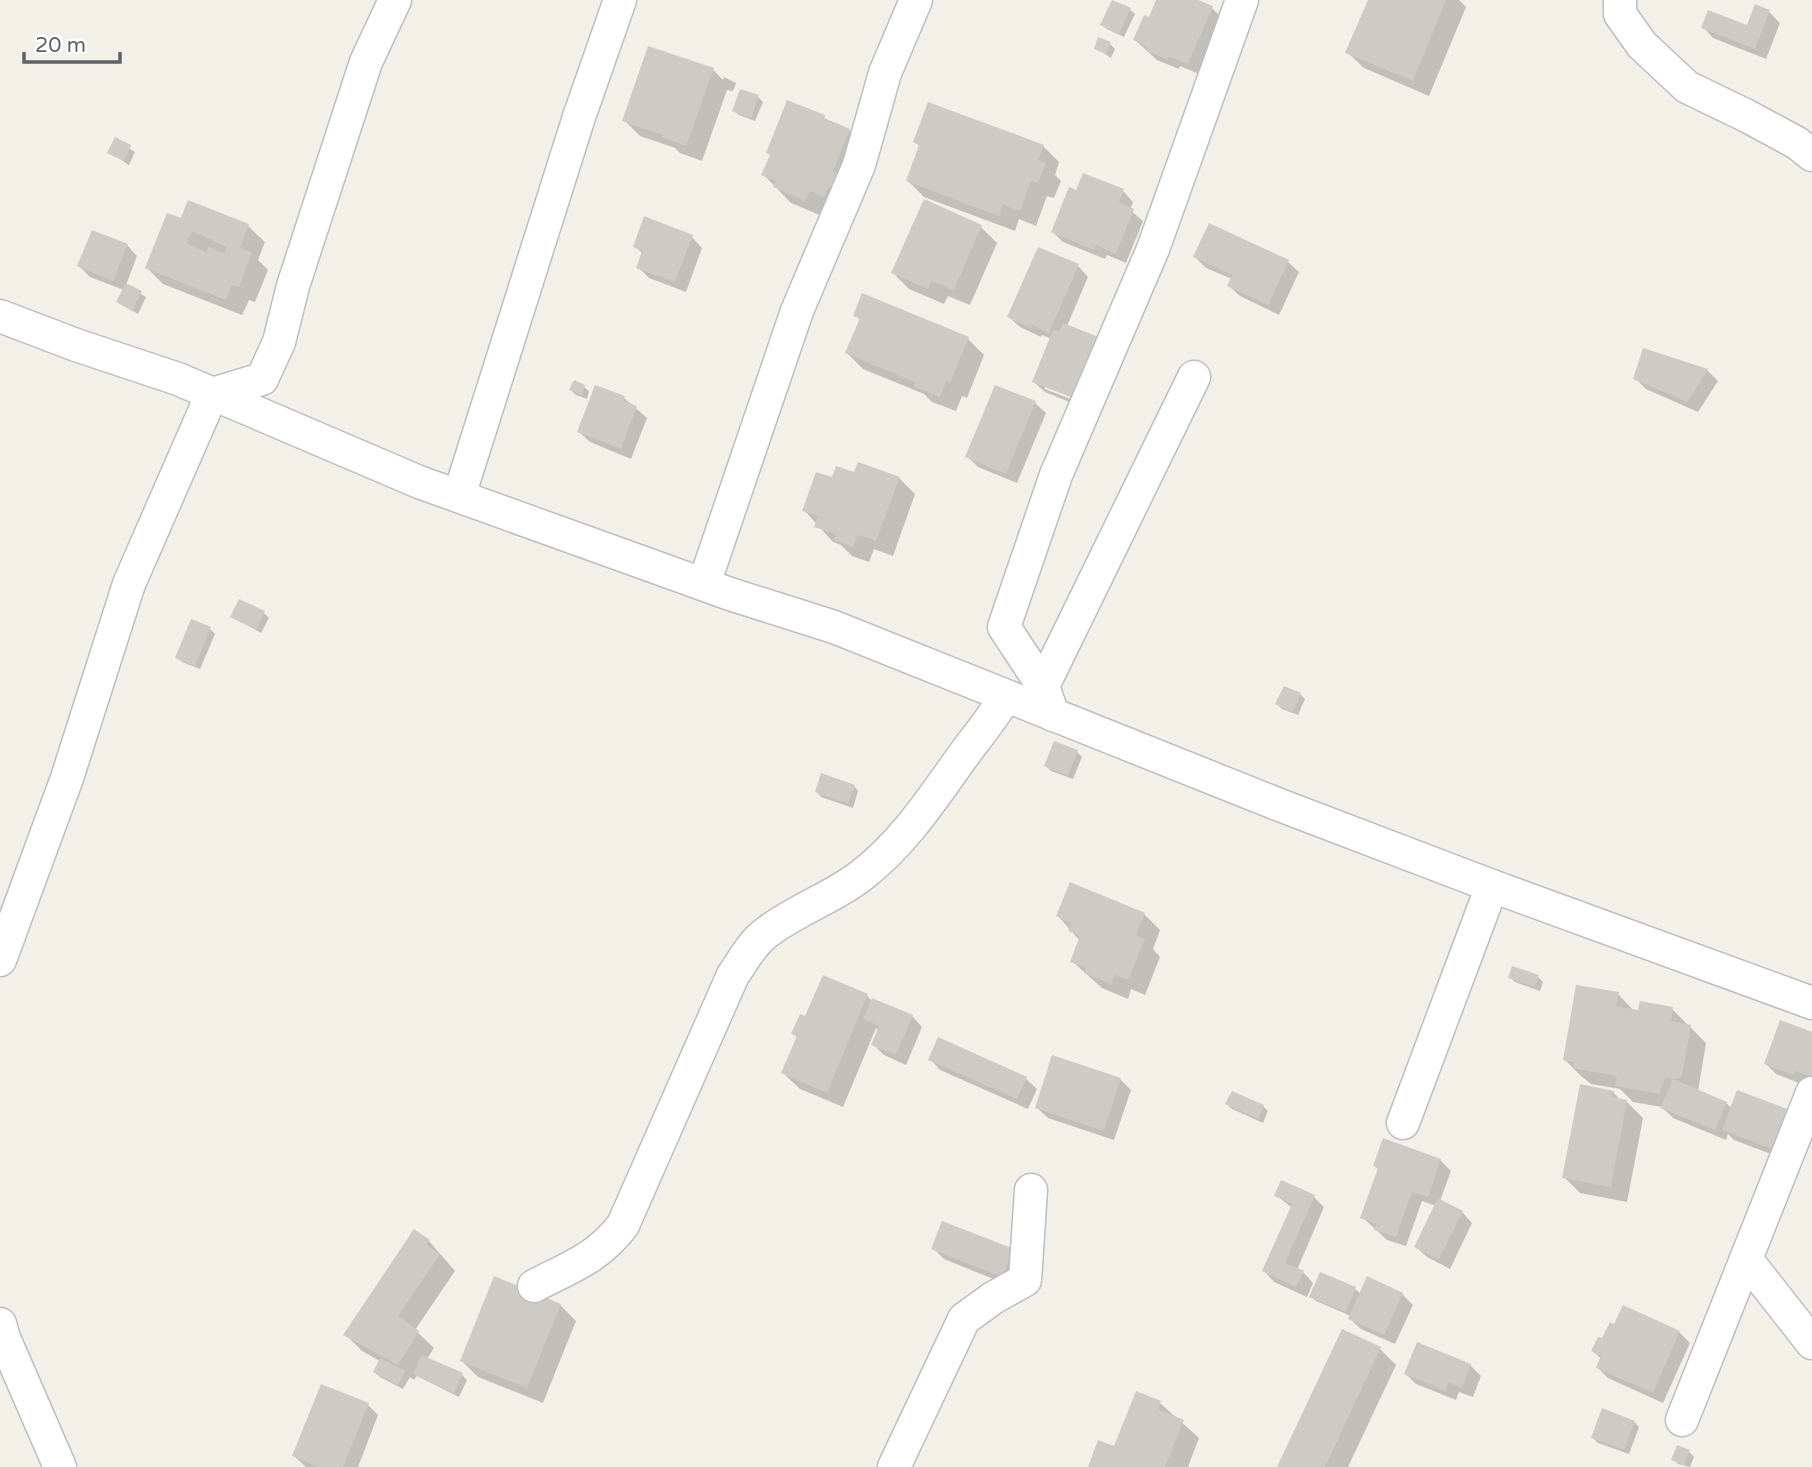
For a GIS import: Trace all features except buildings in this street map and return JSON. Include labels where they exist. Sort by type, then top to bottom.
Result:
[{"type":"street","points":[[0,960],[67,778],[129,584],[212,394],[262,379],[268,369],[279,342],[293,286],[366,62],[395,0]]},
{"type":"street","points":[[459,496],[579,117],[620,0]]},
{"type":"street","points":[[704,584],[797,311],[859,165],[886,73],[916,0]]},
{"type":"street","points":[[1048,701],[1004,627],[1056,475],[1153,249],[1242,0]]},
{"type":"street","points":[[1620,0],[1620,14],[1635,34],[1687,88],[1747,116],[1812,155]]},
{"type":"street","points":[[0,316],[178,379],[419,482],[704,584],[834,627],[1005,697],[1048,701],[1492,886],[1812,1003]]},
{"type":"street","points":[[1048,701],[1194,377]]},
{"type":"street","points":[[534,1286],[593,1256],[609,1244],[623,1225],[733,975],[750,949],[764,934],[859,878],[887,855],[945,785],[968,749],[990,723],[1005,697]]},
{"type":"street","points":[[1403,1123],[1492,886]]},
{"type":"street","points":[[1682,1420],[1812,1093]]},
{"type":"street","points":[[894,1467],[964,1318],[993,1297],[1025,1280],[1031,1190]]},
{"type":"street","points":[[1746,1259],[1812,1343]]},
{"type":"street","points":[[0,1324],[60,1467]]}]
